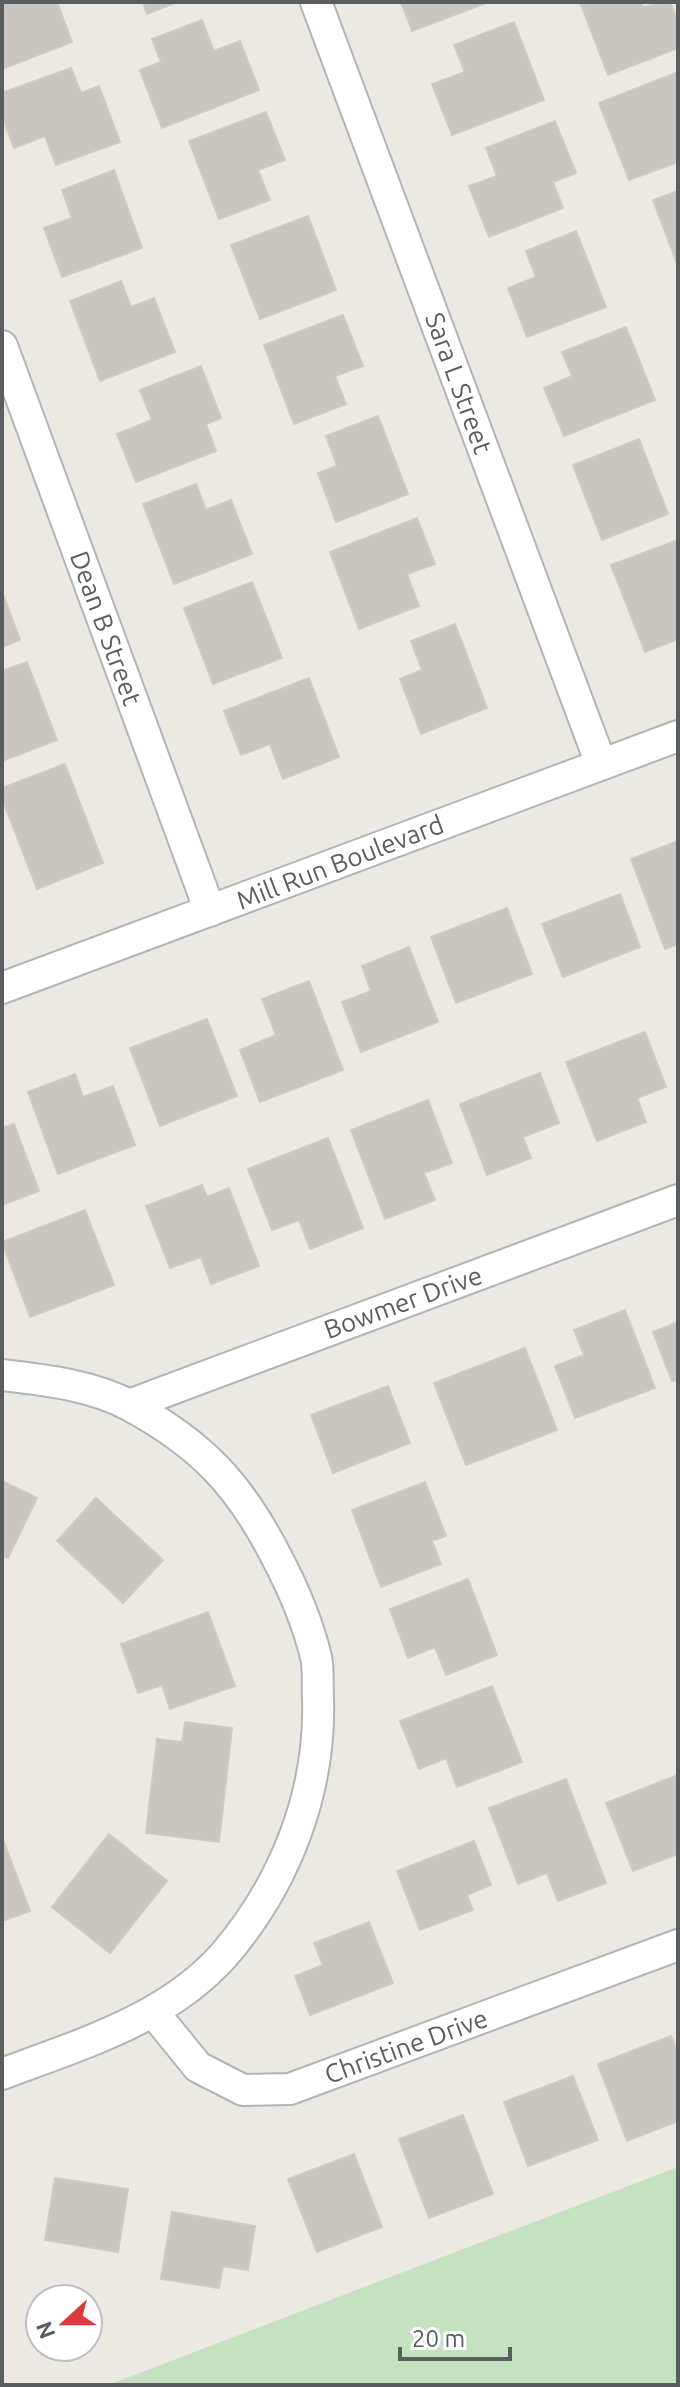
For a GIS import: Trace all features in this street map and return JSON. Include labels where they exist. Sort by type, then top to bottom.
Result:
[{"type":"street","name":"Sara L Street","points":[[316,2],[601,764]]},
{"type":"street","name":"Dean B Street","points":[[2,346],[210,911]]},
{"type":"street","name":"Mill Run Boulevard","points":[[2,988],[678,736]]},
{"type":"street","name":"Bowmer Drive","points":[[129,1405],[678,1200]]},
{"type":"street","points":[[2,1375],[62,1382],[129,1405],[197,1449],[242,1495],[299,1602],[317,1673],[319,1725],[313,1784],[291,1848],[260,1903],[223,1956],[154,2013],[2,2074]]},
{"type":"street","name":"Christine Drive","points":[[154,2013],[198,2067],[243,2090],[290,2089],[678,1945]]},
{"type":"green space","points":[[678,2167],[678,2385],[108,2385]]},
{"type":"building","points":[[2,2],[57,2],[72,42],[2,69]]},
{"type":"building","points":[[143,2],[177,2],[147,14]]},
{"type":"building","points":[[401,2],[489,2],[412,31]]},
{"type":"building","points":[[580,2],[641,2],[643,7],[670,2],[678,22],[678,48],[608,75]]},
{"type":"building","points":[[202,20],[214,51],[240,41],[259,90],[162,128],[140,70],[161,62],[152,39]]},
{"type":"building","points":[[514,22],[544,100],[452,135],[432,84],[465,72],[454,45]]},
{"type":"building","points":[[71,68],[81,93],[99,86],[120,142],[56,165],[45,136],[14,148],[2,116],[2,93]]},
{"type":"building","points":[[678,72],[678,162],[629,180],[599,103]]},
{"type":"building","points":[[266,112],[285,160],[258,170],[270,200],[219,219],[189,141]]},
{"type":"building","points":[[555,121],[576,173],[553,182],[563,208],[489,237],[469,186],[497,176],[486,148]]},
{"type":"building","points":[[114,170],[142,248],[62,277],[44,228],[72,218],[62,190]]},
{"type":"building","points":[[678,191],[678,266],[653,200]]},
{"type":"building","points":[[308,216],[336,290],[260,319],[231,245]]},
{"type":"building","points":[[576,231],[606,307],[527,337],[508,288],[536,277],[526,251]]},
{"type":"building","points":[[121,281],[131,307],[154,298],[175,352],[100,381],[70,301]]},
{"type":"building","points":[[343,315],[363,366],[335,376],[346,404],[294,424],[264,345]]},
{"type":"building","points":[[626,327],[655,400],[564,436],[544,388],[572,376],[562,352]]},
{"type":"building","points":[[201,366],[221,418],[206,424],[216,451],[136,482],[117,434],[152,420],[140,390]]},
{"type":"building","points":[[378,416],[408,494],[336,522],[318,473],[337,466],[326,436]]},
{"type":"building","points":[[639,439],[668,514],[602,540],[573,465]]},
{"type":"building","points":[[196,484],[206,510],[231,500],[252,554],[174,584],[143,504]]},
{"type":"building","points":[[417,518],[435,564],[407,574],[419,606],[359,629],[330,552]]},
{"type":"building","points":[[678,540],[678,639],[645,652],[611,565]]},
{"type":"building","points":[[252,582],[282,658],[213,684],[184,608]]},
{"type":"building","points":[[2,598],[20,640],[2,647]]},
{"type":"building","points":[[455,624],[487,708],[421,734],[400,679],[422,670],[411,641]]},
{"type":"building","points":[[27,662],[57,740],[2,761],[2,671]]},
{"type":"building","points":[[309,678],[339,757],[283,779],[270,744],[241,755],[224,711]]},
{"type":"building","points":[[65,764],[103,863],[37,889],[2,798],[2,788]]},
{"type":"building","points":[[678,841],[678,944],[665,949],[631,859]]},
{"type":"building","points":[[620,894],[640,947],[563,977],[542,924]]},
{"type":"building","points":[[507,908],[532,974],[456,1003],[431,937]]},
{"type":"building","points":[[409,947],[438,1022],[361,1052],[342,1002],[371,991],[362,966]]},
{"type":"building","points":[[309,981],[343,1070],[260,1102],[240,1050],[276,1035],[262,999]]},
{"type":"building","points":[[207,1019],[237,1096],[160,1126],[130,1048]]},
{"type":"building","points":[[645,1032],[666,1087],[637,1098],[646,1122],[597,1141],[566,1062]]},
{"type":"building","points":[[540,1073],[559,1123],[523,1137],[531,1158],[487,1175],[460,1104]]},
{"type":"building","points":[[75,1074],[83,1097],[113,1086],[135,1145],[58,1174],[28,1092]]},
{"type":"building","points":[[428,1100],[452,1163],[424,1173],[435,1200],[385,1219],[351,1130]]},
{"type":"building","points":[[14,1124],[39,1191],[2,1205],[2,1128]]},
{"type":"building","points":[[328,1138],[363,1228],[310,1249],[299,1220],[272,1230],[248,1169]]},
{"type":"building","points":[[202,1185],[207,1197],[229,1188],[259,1266],[211,1284],[201,1257],[170,1268],[146,1206]]},
{"type":"building","points":[[85,1210],[114,1285],[30,1317],[2,1242]]},
{"type":"building","points":[[625,1310],[655,1388],[575,1418],[555,1366],[584,1355],[574,1330]]},
{"type":"building","points":[[678,1322],[678,1379],[672,1381],[653,1332]]},
{"type":"building","points":[[525,1348],[557,1430],[466,1465],[434,1383]]},
{"type":"building","points":[[388,1386],[410,1443],[333,1473],[311,1415]]},
{"type":"building","points":[[2,1481],[37,1498],[8,1558],[2,1556]]},
{"type":"building","points":[[425,1482],[446,1536],[432,1541],[441,1564],[381,1587],[352,1510]]},
{"type":"building","points":[[96,1498],[163,1560],[123,1603],[57,1541]]},
{"type":"building","points":[[468,1579],[497,1655],[446,1675],[435,1647],[408,1658],[390,1609]]},
{"type":"building","points":[[208,1612],[235,1686],[170,1709],[162,1685],[138,1693],[121,1644]]},
{"type":"building","points":[[492,1686],[522,1762],[457,1787],[446,1758],[419,1769],[400,1721]]},
{"type":"building","points":[[185,1722],[232,1728],[219,1842],[146,1833],[157,1739],[182,1742]]},
{"type":"building","points":[[678,1775],[678,1854],[633,1871],[606,1803]]},
{"type":"building","points":[[566,1779],[606,1883],[558,1901],[547,1873],[518,1884],[489,1808]]},
{"type":"building","points":[[109,1834],[167,1881],[110,1953],[52,1907]]},
{"type":"building","points":[[2,1837],[30,1911],[2,1921]]},
{"type":"building","points":[[474,1841],[491,1885],[467,1895],[473,1910],[420,1930],[397,1871]]},
{"type":"building","points":[[369,1922],[393,1983],[310,2015],[295,1976],[323,1965],[314,1943]]},
{"type":"building","points":[[671,2036],[678,2053],[678,2121],[627,2141],[598,2064]]},
{"type":"building","points":[[573,2076],[598,2140],[528,2166],[504,2102]]},
{"type":"building","points":[[463,2115],[493,2194],[429,2218],[399,2139]]},
{"type":"building","points":[[354,2154],[382,2227],[317,2252],[288,2179]]},
{"type":"building","points":[[55,2178],[128,2189],[118,2252],[45,2240]]},
{"type":"building","points":[[172,2212],[255,2226],[248,2270],[223,2266],[219,2288],[161,2279]]}]
